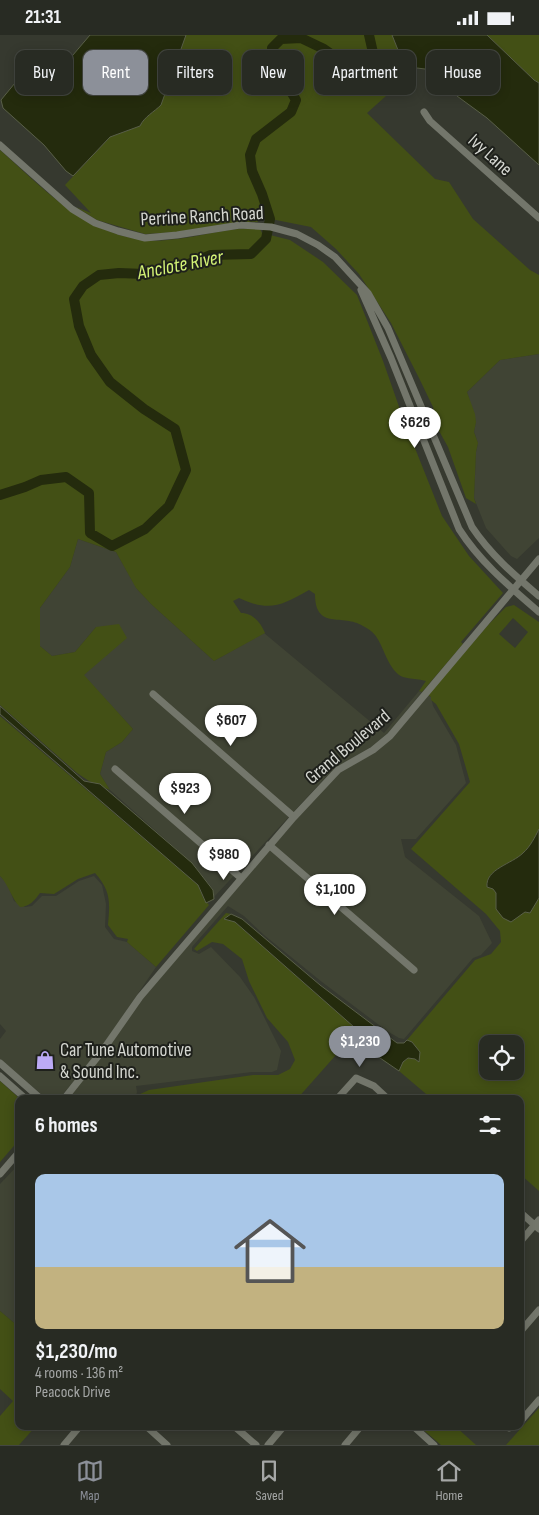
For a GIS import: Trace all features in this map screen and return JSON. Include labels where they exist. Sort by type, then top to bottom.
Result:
[{"type":"street","name":"Ivy Lane","points":[[424,112],[430,121],[539,218]]},
{"type":"street","name":"Perrine Ranch Road","points":[[0,145],[72,209],[95,223],[118,231],[145,238],[240,225],[255,225],[286,231],[318,245],[335,257],[357,283],[377,324],[459,529],[468,544],[484,563],[539,612]]},
{"type":"street","name":"Perrine Ranch Road","points":[[357,283],[368,293],[388,328],[472,527],[482,542],[539,596]]},
{"type":"street","name":"Grand Boulevard","points":[[67,1095],[140,997],[269,845],[338,770],[373,750],[390,735],[539,559]]},
{"type":"street","points":[[153,694],[294,817]]},
{"type":"street","points":[[114,769],[241,878]]},
{"type":"street","points":[[269,845],[414,970]]},
{"type":"street","points":[[0,1063],[36,1095]]},
{"type":"street","points":[[0,1076],[21,1095]]},
{"type":"street","points":[[341,1095],[356,1078],[374,1086],[384,1095]]},
{"type":"street","points":[[0,1174],[15,1157]]},
{"type":"street","points":[[524,1216],[538,1225],[524,1239]]},
{"type":"street","points":[[524,1327],[539,1310]]},
{"type":"street","points":[[524,1417],[539,1400]]},
{"type":"street","points":[[64,1445],[77,1430]]},
{"type":"street","points":[[150,1430],[167,1445]]},
{"type":"street","points":[[239,1430],[256,1445]]},
{"type":"street","points":[[268,1445],[281,1430]]},
{"type":"street","points":[[345,1445],[358,1430]]},
{"type":"street","points":[[417,1430],[429,1443]]},
{"type":"shaded area","points":[[90,35],[186,35],[181,50],[158,50],[158,95],[165,95],[161,105],[140,126],[110,137],[73,176],[66,171],[44,145],[3,108],[1,100],[15,83],[15,95],[73,95],[73,55]]},
{"type":"shaded area","points":[[392,35],[487,35],[539,83],[539,165],[487,118],[457,96],[500,95],[500,50],[426,50],[426,69],[416,69],[416,50],[398,50]]},
{"type":"shaded area","points":[[539,354],[539,538],[517,559],[511,556],[486,528],[474,498],[478,443],[474,432],[476,422],[467,392],[500,360]]},
{"type":"shaded area","points":[[78,539],[116,552],[137,589],[214,661],[264,633],[384,733],[419,691],[422,692],[388,733],[371,747],[336,768],[326,777],[214,897],[213,889],[192,863],[110,790],[100,774],[106,752],[122,742],[133,729],[83,675],[126,638],[96,627],[75,652],[52,656],[40,646],[40,608],[70,567]]},
{"type":"shaded area","points":[[428,695],[431,697],[433,706],[456,745],[466,783],[416,839],[401,839],[405,857],[479,916],[492,943],[481,955],[473,958],[404,1039],[387,1031],[322,982],[264,935],[244,916],[228,906],[192,947],[192,951],[199,954],[211,947],[240,977],[254,997],[281,1051],[277,1070],[136,1086],[136,1095],[71,1095],[142,999],[296,819],[339,773],[375,752]]},
{"type":"shaded area","points":[[0,706],[84,781],[100,784],[192,863],[213,890],[214,899],[206,903],[198,885],[0,714]]},
{"type":"shaded area","points":[[539,829],[539,898],[530,913],[525,912],[511,922],[503,918],[496,909],[496,893],[493,889],[487,887],[488,881],[490,876],[500,867],[526,851]]},
{"type":"shaded area","points":[[0,876],[7,883],[14,901],[25,907],[32,906],[42,896],[56,896],[79,881],[94,876],[102,885],[106,904],[105,927],[114,939],[127,942],[156,967],[101,1048],[62,1095],[42,1095],[0,1059],[0,1039],[6,1031],[0,1024]]},
{"type":"shaded area","points":[[231,914],[242,919],[320,985],[397,1043],[404,1043],[407,1040],[412,1042],[420,1052],[419,1062],[408,1058],[403,1062],[399,1071],[351,1038],[357,1035],[354,1027],[235,922],[224,919]]},
{"type":"shaded area","points":[[15,1168],[15,1324],[0,1311],[0,1184]]},
{"type":"green space","points":[[186,35],[392,35],[398,50],[314,50],[314,95],[387,95],[367,113],[435,179],[449,182],[473,219],[530,270],[539,275],[539,354],[500,360],[467,392],[475,414],[474,432],[478,443],[474,498],[476,504],[466,498],[448,447],[438,429],[433,407],[391,323],[359,274],[336,249],[311,227],[256,216],[258,222],[240,222],[177,232],[145,234],[97,220],[76,207],[91,213],[65,185],[110,137],[140,126],[160,105],[164,95],[232,95],[232,50],[180,50]]},
{"type":"green space","points":[[487,35],[539,35],[539,83],[534,80]]},
{"type":"green space","points":[[0,150],[48,193],[82,218],[101,228],[121,235],[151,241],[187,238],[239,229],[260,229],[262,233],[290,240],[323,262],[357,295],[442,516],[469,556],[503,593],[422,692],[419,691],[426,681],[403,677],[398,674],[390,664],[372,632],[355,622],[325,617],[320,613],[316,605],[315,594],[309,590],[275,605],[259,605],[239,598],[233,601],[241,613],[256,619],[265,633],[214,661],[136,588],[116,552],[78,539],[70,567],[40,608],[40,646],[52,656],[75,652],[96,627],[119,624],[127,638],[84,675],[133,729],[122,742],[106,752],[100,774],[110,790],[89,781],[77,773],[0,705]]},
{"type":"green space","points":[[514,605],[539,622],[539,1191],[524,1178],[524,1095],[427,1095],[399,1071],[403,1062],[408,1058],[415,1059],[412,1042],[407,1040],[475,960],[491,954],[501,942],[500,931],[486,914],[411,849],[470,782],[459,744],[436,704],[428,695],[488,625],[506,607]],"holes":[[[513,618],[528,632],[515,648],[499,634]]]},
{"type":"green space","points":[[0,716],[198,885],[203,898],[209,905],[156,967],[127,942],[128,939],[117,937],[108,925],[107,891],[95,873],[78,879],[54,894],[40,893],[34,901],[26,906],[20,907],[14,900],[6,883],[0,876]]},
{"type":"green space","points":[[226,913],[231,914],[224,919],[235,922],[354,1027],[357,1035],[351,1038],[301,1095],[138,1095],[149,1090],[253,1075],[278,1075],[290,1069],[295,1060],[288,1042],[267,1018],[249,981],[242,959],[223,944],[212,942],[197,951],[194,949]]},
{"type":"green space","points":[[0,1081],[16,1095],[15,1145],[0,1162]]},
{"type":"green space","points":[[0,1311],[15,1324],[15,1430],[32,1430],[19,1445],[0,1445],[0,1416],[13,1401],[0,1389]]},
{"type":"green space","points":[[539,1408],[539,1445],[506,1445],[519,1430],[524,1430],[524,1425]]},
{"type":"green space","points":[[424,1430],[459,1430],[476,1445],[441,1445]]},
{"type":"waterway","name":"Anclote River","points":[[0,495],[41,480],[66,477],[89,493],[90,533],[112,546],[145,529],[169,506],[186,470],[175,429],[144,409],[110,382],[91,355],[79,326],[74,299],[83,286],[99,275],[119,273],[144,274],[181,267],[211,255],[251,254],[266,239],[270,219],[252,171],[250,155],[256,139],[291,112],[296,100],[274,63],[272,48],[281,39],[301,38],[324,49],[347,65],[364,66],[374,57],[369,35]]},
{"type":"place","name":"Car Tune Automotive & Sound Inc.","points":[[45,1060]]}]
